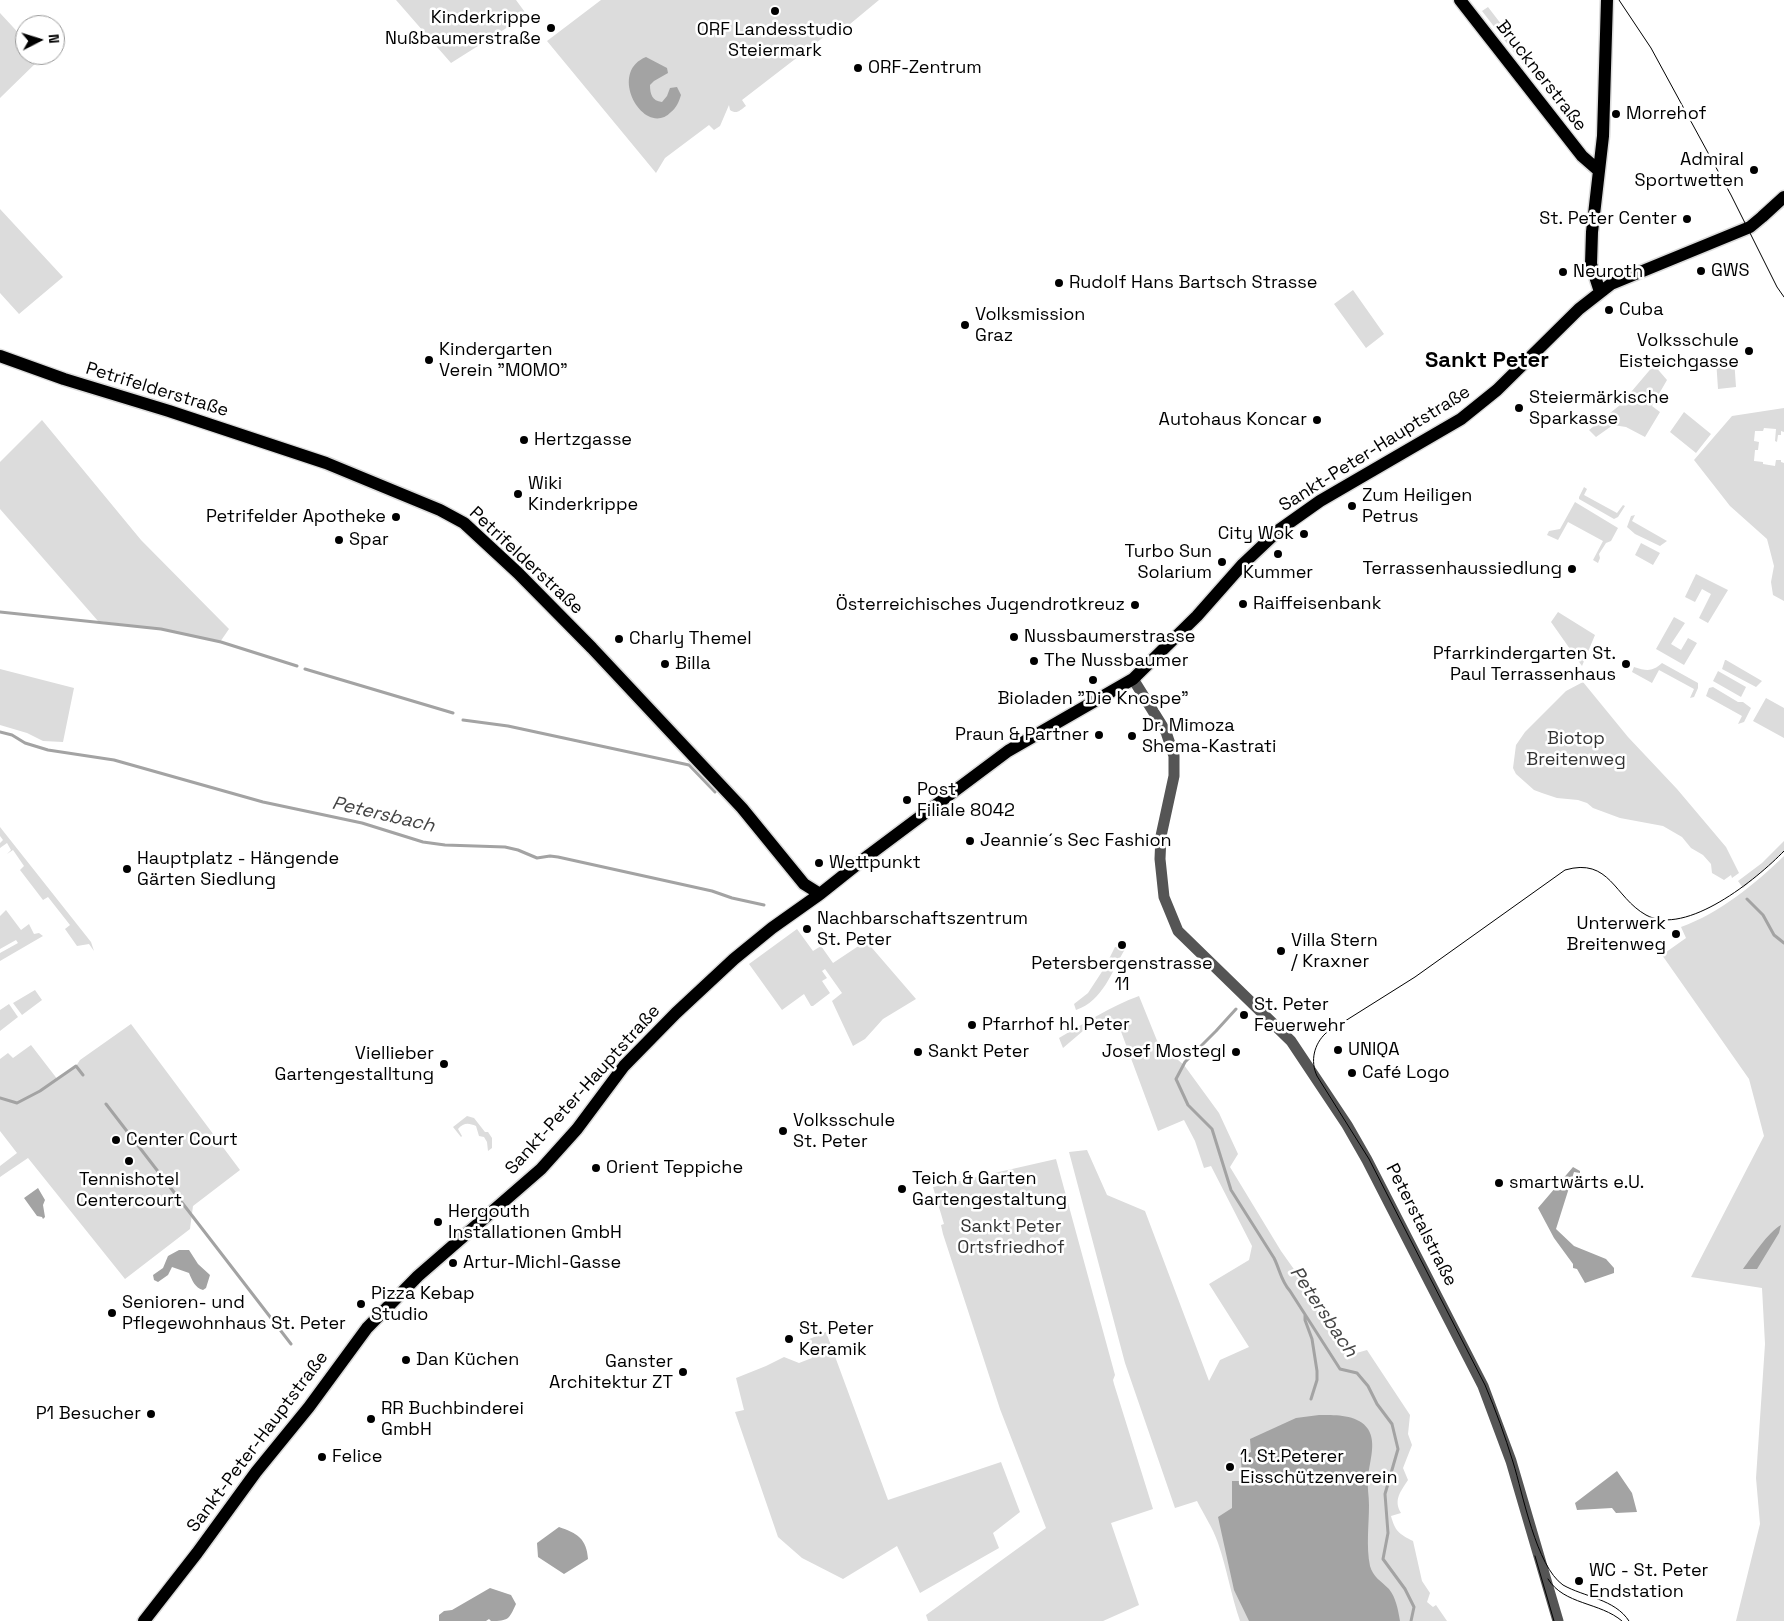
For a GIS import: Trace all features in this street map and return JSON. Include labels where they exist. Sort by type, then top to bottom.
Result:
[{"type":"main road","name":"Brucknerstraße","points":[[1460,0],[1582,156],[1598,170]]},
{"type":"main road","points":[[1600,292],[1591,264],[1592,232],[1603,136],[1607,0]]},
{"type":"main road","name":"Sankt-Peter-Hauptstraße","points":[[144,1621],[260,1468],[309,1407],[367,1328],[418,1276],[541,1169],[577,1129],[624,1066],[676,1013],[734,959],[772,928],[820,894],[887,841],[1008,751],[1132,679],[1197,616],[1243,564],[1279,530],[1320,502],[1461,419],[1497,390],[1548,338],[1600,292],[1623,278],[1750,226],[1784,197]]},
{"type":"main road","name":"Petrifelderstraße","points":[[0,356],[64,379],[169,411],[326,463],[440,510],[464,523],[518,573],[592,648],[742,808],[804,884],[820,894]]},
{"type":"street","name":"Peterstalstraße","points":[[1132,679],[1166,732],[1174,756],[1174,776],[1161,836],[1160,859],[1164,897],[1178,931],[1291,1042],[1346,1125],[1370,1166],[1483,1386],[1511,1461],[1558,1621]]},
{"type":"green space","points":[[396,0],[516,0],[527,15],[451,63]]},
{"type":"green space","points":[[601,0],[879,0],[844,29],[838,26],[742,100],[746,106],[737,112],[730,110],[729,105],[720,126],[714,130],[709,125],[665,158],[656,173],[547,41]]},
{"type":"green space","points":[[1488,7],[1528,59],[1523,64],[1482,11]]},
{"type":"green space","points":[[0,13],[15,29],[15,65],[34,65],[0,98]]},
{"type":"green space","points":[[0,209],[63,277],[19,314],[0,293]]},
{"type":"green space","points":[[1353,290],[1384,334],[1366,348],[1334,304]]},
{"type":"green space","points":[[1734,358],[1736,387],[1718,389],[1716,359]]},
{"type":"green space","points":[[1654,365],[1667,380],[1652,406],[1660,412],[1645,437],[1626,427],[1613,425],[1596,437],[1589,430],[1620,405]]},
{"type":"green space","points":[[1784,408],[1784,432],[1781,431],[1781,435],[1778,435],[1777,442],[1775,441],[1776,429],[1764,428],[1763,431],[1755,431],[1754,441],[1759,442],[1758,450],[1755,450],[1754,461],[1775,466],[1776,460],[1781,460],[1784,463],[1784,601],[1773,595],[1771,582],[1774,566],[1767,539],[1730,506],[1694,460],[1732,416]]},
{"type":"green space","points":[[1684,412],[1711,434],[1696,453],[1670,432]]},
{"type":"green space","points":[[42,420],[141,540],[229,629],[220,642],[161,629],[98,621],[0,509],[0,462]]},
{"type":"green space","points":[[1584,487],[1587,489],[1584,495],[1617,513],[1623,505],[1625,506],[1618,517],[1614,519],[1579,499]]},
{"type":"green space","points":[[1575,502],[1618,528],[1611,541],[1606,543],[1599,554],[1598,563],[1593,560],[1603,541],[1568,522],[1558,540],[1547,535],[1549,531],[1560,529]]},
{"type":"green space","points":[[1635,515],[1632,521],[1667,541],[1660,546],[1635,534],[1627,527],[1631,516]]},
{"type":"green space","points":[[1641,543],[1660,553],[1653,565],[1635,555]]},
{"type":"green space","points":[[1696,574],[1728,590],[1708,623],[1699,618],[1711,594],[1702,589],[1695,602],[1685,597]]},
{"type":"green space","points":[[1558,612],[1595,635],[1582,666],[1551,622]]},
{"type":"green space","points":[[1674,617],[1685,623],[1671,644],[1681,650],[1688,638],[1697,643],[1684,665],[1656,649]]},
{"type":"green space","points":[[1725,660],[1762,681],[1756,687],[1722,669]]},
{"type":"green space","points":[[1662,663],[1698,683],[1694,697],[1690,698],[1694,689],[1659,670],[1652,683],[1632,672],[1634,667],[1649,670]]},
{"type":"green space","points":[[0,669],[74,688],[63,742],[43,741],[27,733],[0,725]]},
{"type":"green space","points":[[1718,671],[1746,687],[1741,697],[1713,681]]},
{"type":"green space","name":"Biotop Breitenweg","points":[[1583,682],[1628,737],[1677,789],[1726,847],[1739,873],[1732,878],[1731,875],[1724,880],[1712,873],[1711,864],[1703,855],[1691,848],[1682,837],[1663,826],[1620,818],[1578,800],[1557,798],[1542,793],[1534,790],[1516,774],[1513,768],[1516,745],[1525,732],[1566,691]]},
{"type":"green space","points":[[1713,687],[1751,708],[1744,722],[1738,724],[1742,716],[1706,696],[1709,688]]},
{"type":"green space","points":[[1766,698],[1784,708],[1784,738],[1753,721]]},
{"type":"green space","points":[[0,827],[91,942],[94,951],[89,944],[77,946],[65,929],[70,925],[48,897],[43,900],[20,870],[24,866],[13,850],[7,854],[11,850],[7,843],[0,848],[0,843],[3,840],[0,836]]},
{"type":"green space","points":[[1784,841],[1784,852],[1743,888],[1738,881],[1762,863]]},
{"type":"green space","points":[[1784,856],[1784,1621],[1736,1621],[1760,1524],[1756,1478],[1765,1344],[1762,1288],[1691,1277],[1764,1136],[1749,1079],[1662,955],[1686,938],[1681,927],[1723,906],[1761,877]]},
{"type":"green space","points":[[6,910],[21,930],[29,924],[34,934],[39,933],[43,936],[0,961],[0,953],[18,943],[16,940],[0,949],[0,916]]},
{"type":"green space","points":[[797,929],[813,951],[821,946],[833,963],[866,941],[916,999],[883,1019],[865,1039],[853,1046],[832,1001],[842,993],[825,969],[822,971],[827,978],[822,981],[830,993],[813,1006],[811,1006],[804,994],[782,1010],[749,964]]},
{"type":"green space","points":[[1115,947],[1125,949],[1106,984],[1093,1000],[1076,1010],[1074,1004],[1088,993]]},
{"type":"green space","points":[[35,990],[42,1000],[22,1015],[13,1003]]},
{"type":"green space","points":[[1139,996],[1158,1043],[1184,1065],[1219,1113],[1238,1154],[1230,1167],[1281,1251],[1335,1327],[1346,1356],[1367,1350],[1410,1415],[1408,1434],[1412,1445],[1403,1468],[1408,1480],[1398,1500],[1401,1513],[1391,1516],[1398,1531],[1413,1541],[1422,1581],[1430,1593],[1427,1602],[1433,1607],[1436,1605],[1447,1621],[1240,1621],[1218,1543],[1197,1501],[1175,1508],[1125,1363],[1069,1152],[1087,1150],[1107,1195],[1145,1211],[1209,1381],[1220,1360],[1249,1347],[1209,1284],[1249,1260],[1252,1246],[1211,1166],[1204,1168],[1195,1141],[1184,1120],[1158,1131],[1119,1026],[1097,1019],[1063,1048],[1059,1038],[1108,1010]]},
{"type":"green space","points":[[9,1004],[18,1017],[0,1031],[0,1010]]},
{"type":"green space","name":"Center Court","points":[[131,1024],[240,1170],[193,1206],[190,1229],[125,1279],[28,1158],[0,1177],[0,1166],[17,1153],[0,1131],[0,1059],[8,1053],[13,1058],[31,1045],[58,1080],[76,1066],[80,1060]]},
{"type":"green space","points":[[467,1116],[474,1118],[492,1138],[492,1148],[488,1151],[487,1142],[484,1137],[479,1136],[476,1126],[462,1125],[458,1129],[461,1137],[453,1127]]},
{"type":"green space","name":"Sankt Peter Ortsfriedhof","points":[[1056,1159],[1115,1375],[1114,1384],[1153,1509],[1111,1523],[1139,1605],[1103,1621],[928,1621],[926,1615],[1046,1528],[1000,1409],[943,1234],[941,1225],[944,1224],[933,1187]]},
{"type":"green space","points":[[826,1332],[888,1500],[1001,1462],[1020,1512],[993,1533],[999,1548],[920,1593],[897,1546],[843,1579],[802,1558],[778,1537],[735,1412],[744,1410],[736,1378],[784,1357],[799,1363],[812,1358],[807,1340]]},
{"type":"shaded area","points":[[646,57],[667,68],[668,73],[650,85],[651,94],[654,99],[662,102],[670,88],[677,87],[681,95],[674,109],[661,118],[650,117],[641,111],[629,89],[629,76],[635,65]]},
{"type":"shaded area","points":[[1573,1167],[1580,1171],[1580,1173],[1574,1172],[1556,1229],[1574,1246],[1606,1259],[1614,1268],[1614,1273],[1585,1283],[1554,1238],[1538,1208]]},
{"type":"shaded area","points":[[38,1188],[45,1200],[43,1205],[45,1217],[43,1219],[37,1216],[24,1198]]},
{"type":"shaded area","points":[[1781,1225],[1779,1233],[1757,1269],[1743,1269],[1766,1239]]},
{"type":"shaded area","points":[[179,1250],[189,1250],[198,1264],[210,1275],[206,1288],[203,1290],[196,1286],[189,1273],[172,1267],[168,1275],[158,1282],[154,1280],[153,1275],[163,1268],[168,1256]]},
{"type":"shaded area","points":[[1338,1415],[1358,1420],[1364,1424],[1371,1435],[1372,1447],[1368,1481],[1370,1566],[1373,1573],[1389,1589],[1393,1596],[1400,1621],[1249,1621],[1234,1590],[1218,1517],[1232,1508],[1232,1481],[1242,1481],[1241,1458],[1251,1452],[1250,1439],[1296,1418]]},
{"type":"shaded area","points":[[1617,1471],[1632,1493],[1637,1512],[1616,1513],[1612,1508],[1577,1510],[1575,1503]]},
{"type":"shaded area","points":[[559,1527],[576,1534],[580,1538],[586,1546],[588,1559],[564,1574],[538,1557],[537,1543]]},
{"type":"shaded area","points":[[490,1588],[511,1595],[516,1604],[512,1613],[505,1620],[439,1621],[439,1615],[444,1611],[452,1610]]},
{"type":"waterway","points":[[0,612],[161,629],[221,642],[297,666]]},
{"type":"waterway","points":[[305,669],[453,713]]},
{"type":"waterway","points":[[463,720],[508,726],[689,765],[715,792]]},
{"type":"waterway","name":"Petersbach","points":[[0,732],[12,735],[25,743],[48,750],[114,760],[263,802],[362,823],[423,842],[445,845],[505,847],[537,858],[558,857],[712,891],[732,898],[764,905]]},
{"type":"waterway","points":[[1747,899],[1763,915],[1774,935],[1784,943]]},
{"type":"waterway","name":"Petersbach","points":[[1236,1009],[1185,1062],[1176,1079],[1188,1105],[1212,1129],[1231,1190],[1274,1258],[1287,1287],[1340,1369],[1357,1373],[1368,1386],[1377,1404],[1392,1424],[1398,1449],[1385,1494],[1388,1533],[1383,1559],[1405,1589],[1414,1607],[1411,1621]]},
{"type":"waterway","points":[[0,1098],[17,1103],[40,1091],[76,1066],[83,1075]]},
{"type":"waterway","points":[[106,1104],[291,1344]]},
{"type":"waterway","points":[[1305,1315],[1312,1339],[1317,1371],[1317,1380],[1311,1399]]},
{"type":"tram line","points":[[1619,0],[1651,48],[1784,297]]},
{"type":"tram line","points":[[1629,1621],[1608,1603],[1563,1585],[1554,1576],[1545,1562],[1532,1528],[1507,1443],[1485,1385],[1369,1159],[1317,1076],[1314,1053],[1326,1033],[1415,977],[1565,870],[1580,867],[1592,869],[1602,874],[1635,907],[1646,915],[1662,920],[1681,918],[1700,912],[1720,902],[1757,876],[1784,851]]},
{"type":"tram line","points":[[1535,1556],[1554,1621]]},
{"type":"tram line","points":[[1548,1579],[1563,1594],[1603,1610],[1622,1621]]},
{"type":"place","name":"ORF Landesstudio Steiermark","points":[[775,11]]},
{"type":"place","name":"Kinderkrippe Nußbaumerstraße","points":[[551,28]]},
{"type":"place","name":"ORF-Zentrum","points":[[858,68]]},
{"type":"place","name":"Morrehof","points":[[1616,114]]},
{"type":"place","name":"Admiral Sportwetten","points":[[1754,170]]},
{"type":"place","name":"St. Peter Center","points":[[1687,219]]},
{"type":"place","name":"GWS","points":[[1701,271]]},
{"type":"place","name":"Neuroth","points":[[1563,272]]},
{"type":"place","name":"Rudolf Hans Bartsch Strasse","points":[[1059,283]]},
{"type":"place","name":"Cuba","points":[[1609,310]]},
{"type":"place","name":"Volksmission Graz","points":[[965,325]]},
{"type":"place","name":"Volksschule Eisteichgasse","points":[[1749,351]]},
{"type":"place","name":"Kindergarten Verein \"MOMO\"","points":[[429,360]]},
{"type":"place","name":"Steiermärkische Sparkasse","points":[[1519,408]]},
{"type":"place","name":"Autohaus Koncar","points":[[1317,420]]},
{"type":"place","name":"Hertzgasse","points":[[524,440]]},
{"type":"place","name":"Wiki Kinderkrippe","points":[[518,494]]},
{"type":"place","name":"Zum Heiligen Petrus","points":[[1352,506]]},
{"type":"place","name":"Petrifelder Apotheke","points":[[396,517]]},
{"type":"place","name":"City Wok","points":[[1304,534]]},
{"type":"place","name":"Spar","points":[[339,540]]},
{"type":"place","name":"Kummer","points":[[1278,554]]},
{"type":"place","name":"Turbo Sun Solarium","points":[[1222,562]]},
{"type":"place","name":"Terrassenhaussiedlung","points":[[1572,569]]},
{"type":"place","name":"Raiffeisenbank","points":[[1243,604]]},
{"type":"place","name":"Österreichisches Jugendrotkreuz","points":[[1135,605]]},
{"type":"place","name":"Nussbaumerstrasse","points":[[1014,637]]},
{"type":"place","name":"Charly Themel","points":[[619,639]]},
{"type":"place","name":"The Nussbaumer","points":[[1034,661]]},
{"type":"place","name":"Billa","points":[[665,664]]},
{"type":"place","name":"Pfarrkindergarten St. Paul Terrassenhaus","points":[[1626,664]]},
{"type":"place","name":"Bioladen \"Die Knospe\"","points":[[1093,680]]},
{"type":"place","name":"Praun & Partner","points":[[1099,735]]},
{"type":"place","name":"Dr. Mimoza Shema-Kastrati","points":[[1132,736]]},
{"type":"place","name":"Post Filiale 8042","points":[[907,800]]},
{"type":"place","name":"Jeannie´s Sec Fashion","points":[[970,841]]},
{"type":"place","name":"Wettpunkt","points":[[819,863]]},
{"type":"place","name":"Hauptplatz - Hängende Gärten Siedlung","points":[[127,869]]},
{"type":"place","name":"Nachbarschaftszentrum St. Peter","points":[[807,929]]},
{"type":"place","name":"Unterwerk Breitenweg","points":[[1676,934]]},
{"type":"place","name":"Petersbergenstrasse 11","points":[[1122,945]]},
{"type":"place","name":"Villa Stern / Kraxner","points":[[1281,951]]},
{"type":"place","name":"St. Peter Feuerwehr","points":[[1244,1015]]},
{"type":"place","name":"Pfarrhof hl. Peter","points":[[972,1025]]},
{"type":"place","name":"UNIQA","points":[[1338,1050]]},
{"type":"place","name":"Sankt Peter","points":[[918,1052]]},
{"type":"place","name":"Josef Mostegl","points":[[1236,1052]]},
{"type":"place","name":"Viellieber Gartengestalltung","points":[[444,1064]]},
{"type":"place","name":"Café Logo","points":[[1352,1073]]},
{"type":"place","name":"Volksschule St. Peter","points":[[783,1131]]},
{"type":"place","name":"Center Court","points":[[116,1140]]},
{"type":"place","name":"Tennishotel Centercourt","points":[[129,1161]]},
{"type":"place","name":"Orient Teppiche","points":[[596,1168]]},
{"type":"place","name":"smartwärts e.U.","points":[[1499,1183]]},
{"type":"place","name":"Teich & Garten Gartengestaltung","points":[[902,1189]]},
{"type":"place","name":"Hergouth Installationen GmbH","points":[[438,1222]]},
{"type":"place","name":"Artur-Michl-Gasse","points":[[453,1263]]},
{"type":"place","name":"Pizza Kebap Studio","points":[[361,1304]]},
{"type":"place","name":"Senioren- und Pflegewohnhaus St. Peter","points":[[112,1313]]},
{"type":"place","name":"St. Peter Keramik","points":[[789,1339]]},
{"type":"place","name":"Dan Küchen","points":[[406,1360]]},
{"type":"place","name":"Ganster Architektur ZT","points":[[683,1372]]},
{"type":"place","name":"P1 Besucher","points":[[151,1414]]},
{"type":"place","name":"RR Buchbinderei GmbH","points":[[371,1419]]},
{"type":"place","name":"Felice","points":[[322,1457]]},
{"type":"place","name":"1. St.Peterer Eisschützenverein","points":[[1230,1467]]},
{"type":"place","name":"WC - St. Peter Endstation","points":[[1579,1581]]},
{"type":"district","name":"Sankt Peter","points":[[1487,361]]}]
